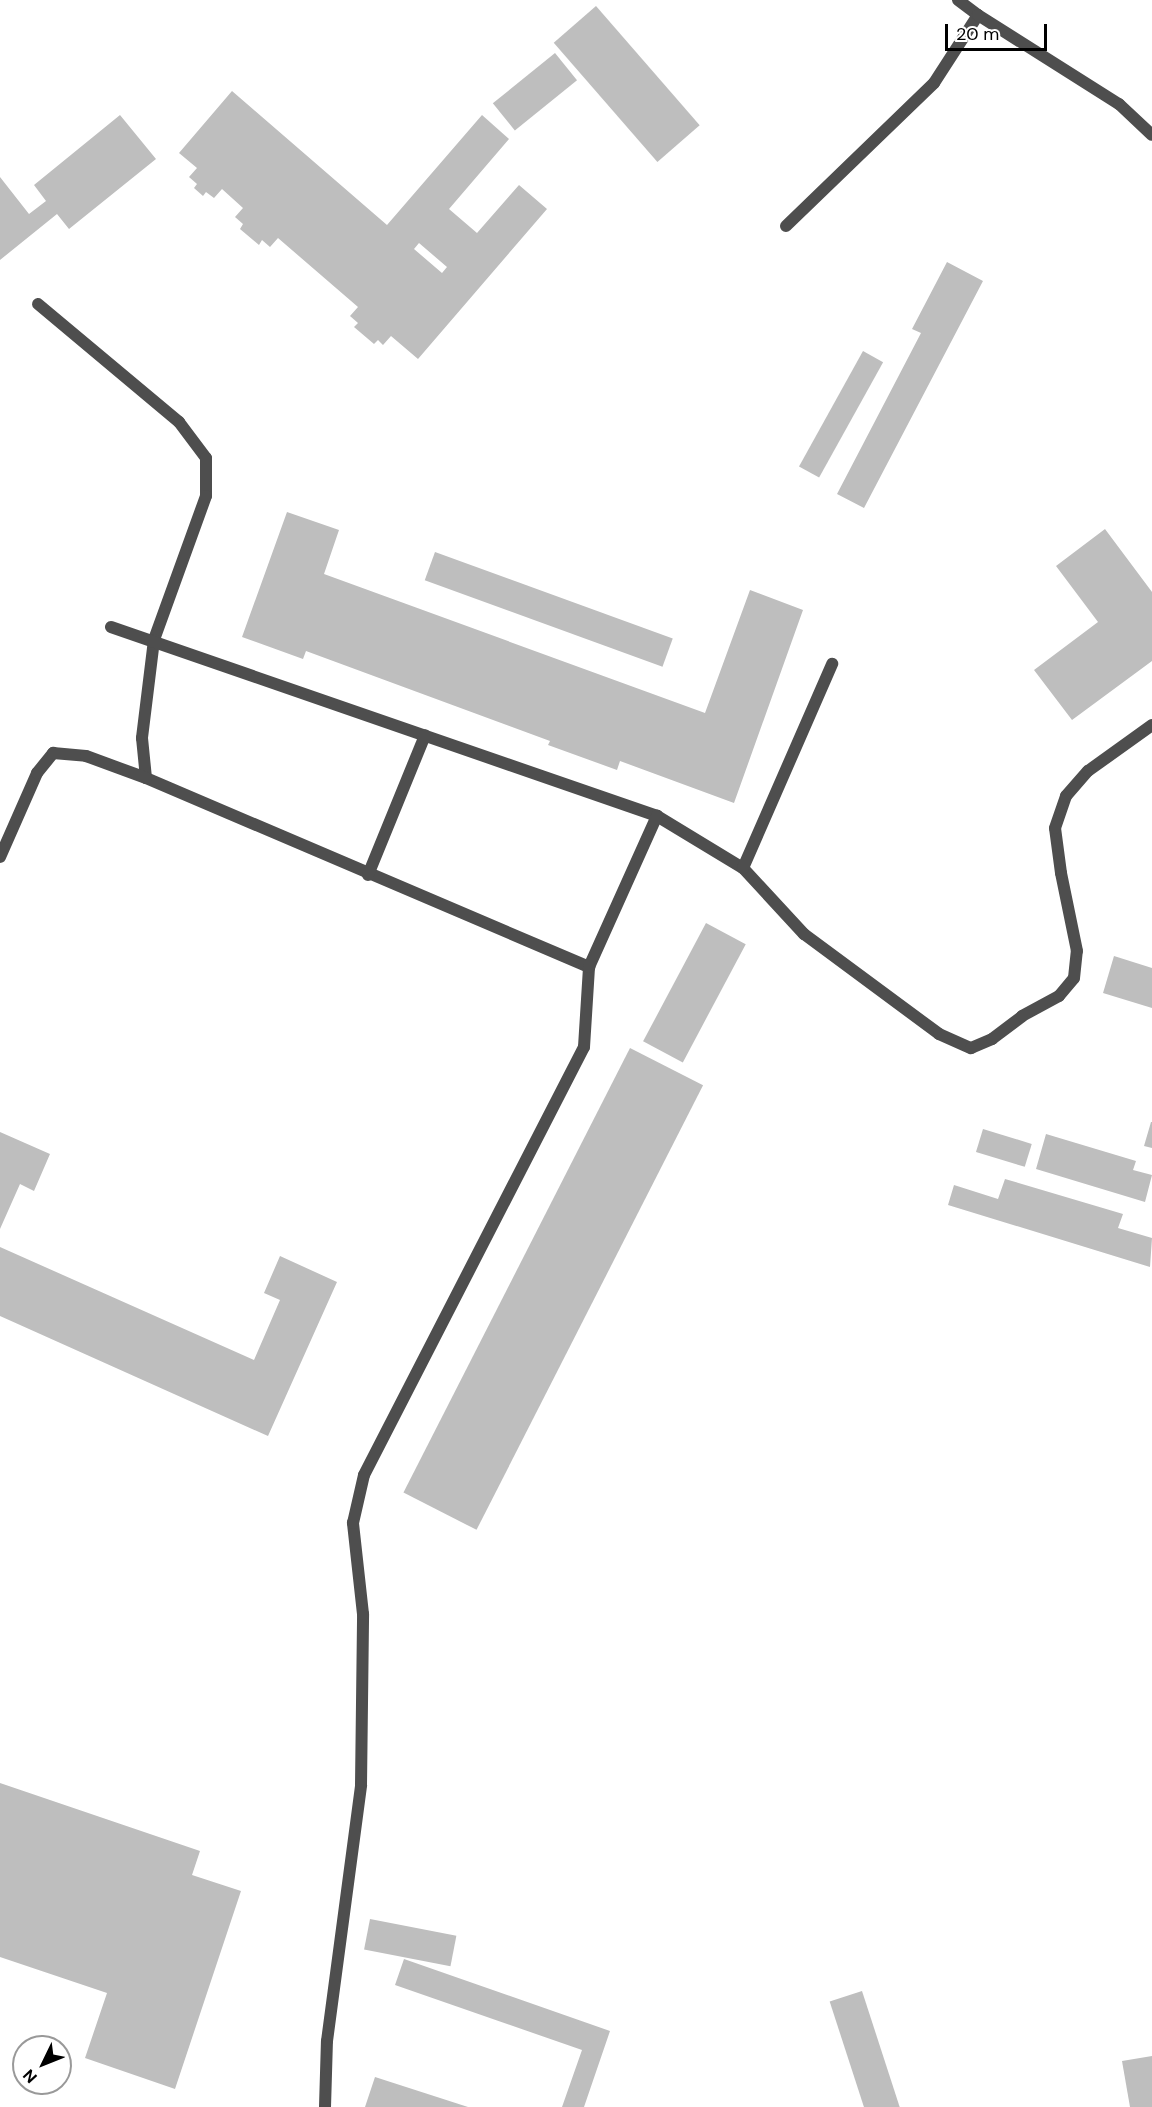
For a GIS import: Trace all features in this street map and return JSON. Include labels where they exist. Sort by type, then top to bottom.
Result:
[{"type":"street","points":[[958,0],[1119,104],[1152,135]]},
{"type":"street","points":[[786,226],[934,83],[978,15]]},
{"type":"street","points":[[38,304],[179,422],[206,458],[206,496],[154,640],[142,738],[146,778]]},
{"type":"street","points":[[111,627],[657,816],[743,868],[804,934],[939,1034],[971,1048],[992,1039],[1022,1016],[1059,996],[1074,978],[1077,951],[1061,873],[1055,828],[1066,796],[1088,771],[1152,724]]},
{"type":"street","points":[[743,868],[832,664]]},
{"type":"street","points":[[368,875],[425,735]]},
{"type":"street","points":[[0,857],[37,773],[52,753],[86,756],[146,778],[368,875],[589,967]]},
{"type":"street","points":[[325,2107],[327,2041],[361,1785],[363,1614],[353,1523],[364,1475],[584,1047],[589,967],[657,816]]},
{"type":"building","points":[[596,6],[700,125],[657,162],[554,43]]},
{"type":"building","points":[[555,53],[577,80],[515,131],[493,103]]},
{"type":"building","points":[[232,91],[387,225],[482,115],[509,139],[449,209],[477,233],[519,185],[547,209],[418,359],[391,336],[383,345],[378,340],[374,344],[354,327],[358,323],[350,316],[358,307],[278,238],[270,247],[262,240],[259,245],[240,229],[243,224],[235,217],[243,208],[222,189],[214,198],[206,192],[203,196],[194,188],[197,184],[189,177],[197,168],[179,153]],"holes":[[[419,243],[447,267],[442,273],[414,249]]]},
{"type":"building","points":[[120,115],[156,159],[69,229],[57,214],[0,260],[0,177],[29,214],[46,201],[34,185]]},
{"type":"building","points":[[947,262],[983,281],[864,508],[837,494],[921,333],[912,329]]},
{"type":"building","points":[[863,351],[883,362],[819,478],[799,466]]},
{"type":"building","points":[[287,512],[339,530],[324,574],[705,713],[750,590],[803,610],[734,803],[620,761],[617,770],[548,745],[550,741],[306,651],[303,659],[242,637]]},
{"type":"building","points":[[1105,529],[1152,592],[1152,661],[1072,720],[1034,670],[1098,622],[1056,566]]},
{"type":"building","points":[[435,552],[673,639],[662,667],[425,580]]},
{"type":"building","points":[[706,923],[746,944],[683,1062],[643,1041]]},
{"type":"building","points":[[1114,956],[1152,968],[1152,1008],[1103,993]]},
{"type":"building","points":[[630,1048],[703,1085],[477,1530],[403,1493]]},
{"type":"building","points":[[1152,1122],[1152,1148],[1144,1146]]},
{"type":"building","points":[[983,1129],[1032,1144],[1025,1167],[976,1152]]},
{"type":"building","points":[[0,1132],[50,1154],[34,1191],[20,1184],[0,1229]]},
{"type":"building","points":[[1046,1134],[1136,1161],[1133,1170],[1152,1175],[1145,1202],[1036,1169]]},
{"type":"building","points":[[1005,1179],[1123,1214],[1118,1228],[1152,1238],[1150,1267],[948,1205],[954,1185],[998,1199]]},
{"type":"building","points":[[0,1247],[254,1360],[280,1300],[264,1293],[280,1256],[337,1282],[268,1436],[0,1316]]},
{"type":"building","points":[[0,1783],[200,1851],[192,1875],[241,1891],[175,2089],[85,2058],[107,1993],[0,1957]]},
{"type":"building","points":[[370,1919],[456,1936],[450,1966],[364,1949]]},
{"type":"building","points":[[404,1959],[610,2031],[584,2107],[562,2107],[582,2050],[395,1985]]},
{"type":"building","points":[[862,1991],[900,2107],[864,2107],[830,2002]]},
{"type":"building","points":[[1152,2056],[1152,2107],[1130,2107],[1122,2061]]},
{"type":"building","points":[[375,2077],[468,2107],[365,2107]]}]
